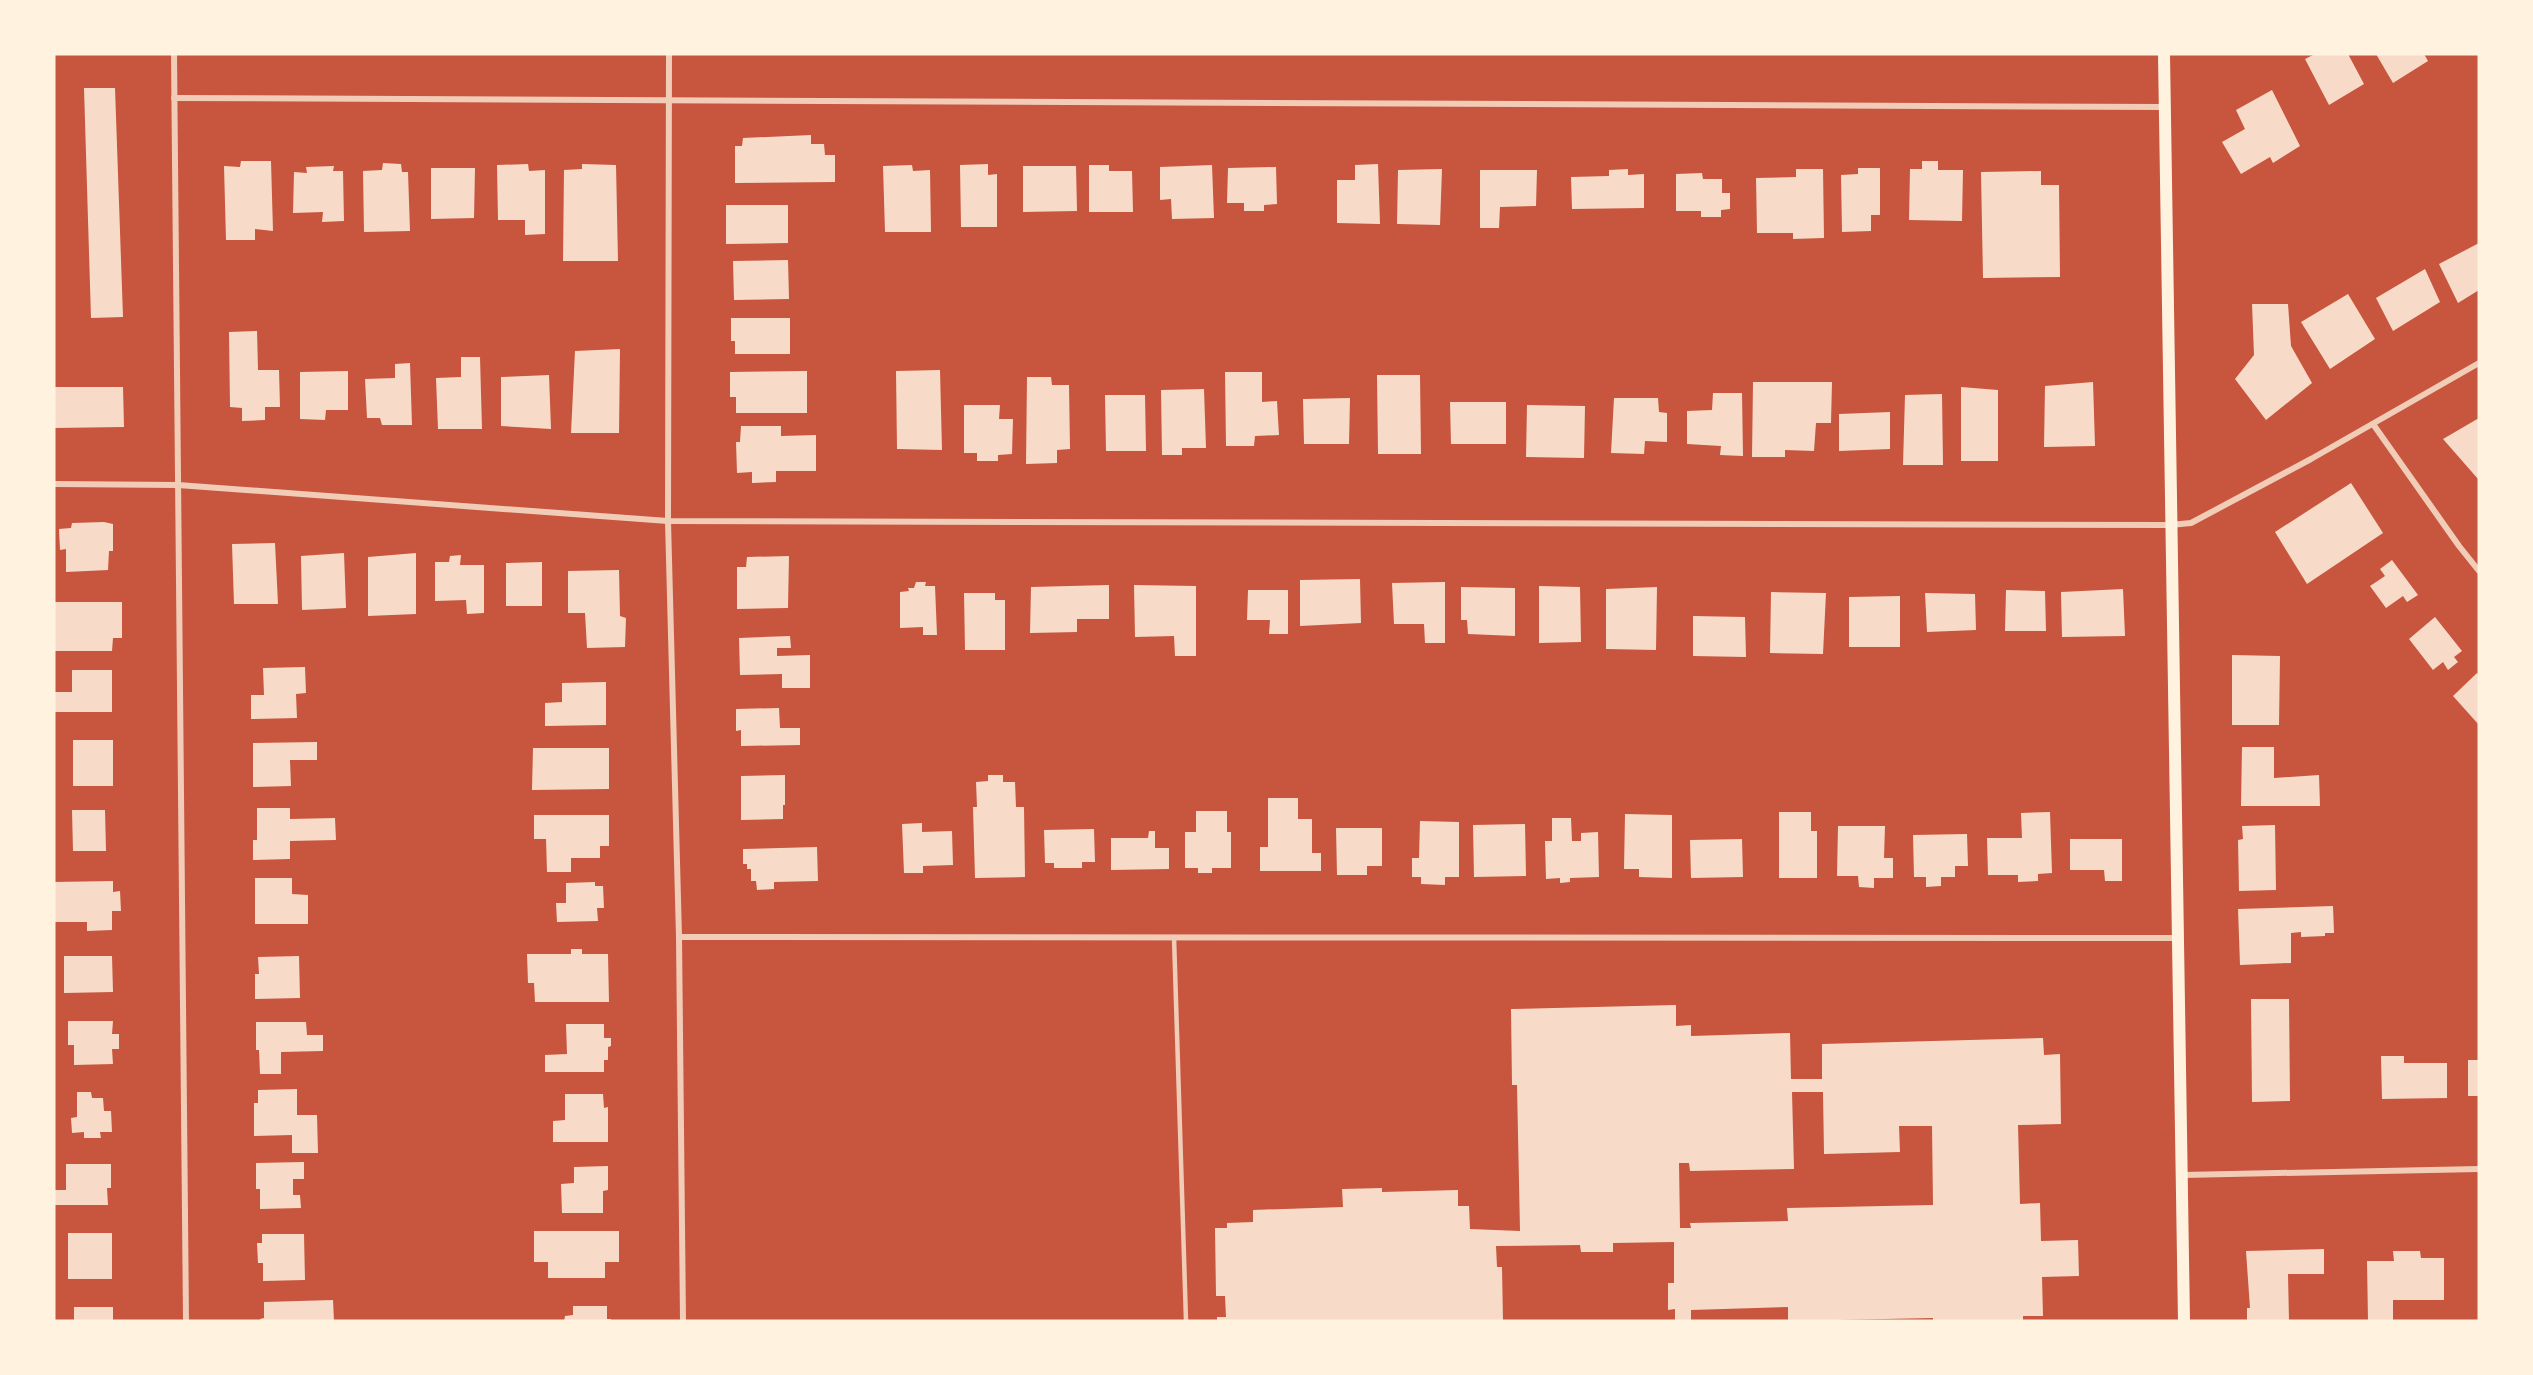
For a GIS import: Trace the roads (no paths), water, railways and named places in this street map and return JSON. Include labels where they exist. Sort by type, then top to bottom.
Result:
[{"type":"main road","points":[[2164,54],[2184,1321]]},
{"type":"street","points":[[174,54],[186,1321]]},
{"type":"street","points":[[669,54],[668,521],[680,937],[683,1321]]},
{"type":"street","points":[[174,98],[2164,107]]},
{"type":"street","points":[[54,484],[178,485],[668,521],[2170,525],[2191,523],[2479,363]]},
{"type":"street","points":[[2373,423],[2479,571]]},
{"type":"street","points":[[680,937],[2179,938]]},
{"type":"street","points":[[2183,1175],[2479,1169]]},
{"type":"lane","points":[[1174,937],[1186,1321]]}]
